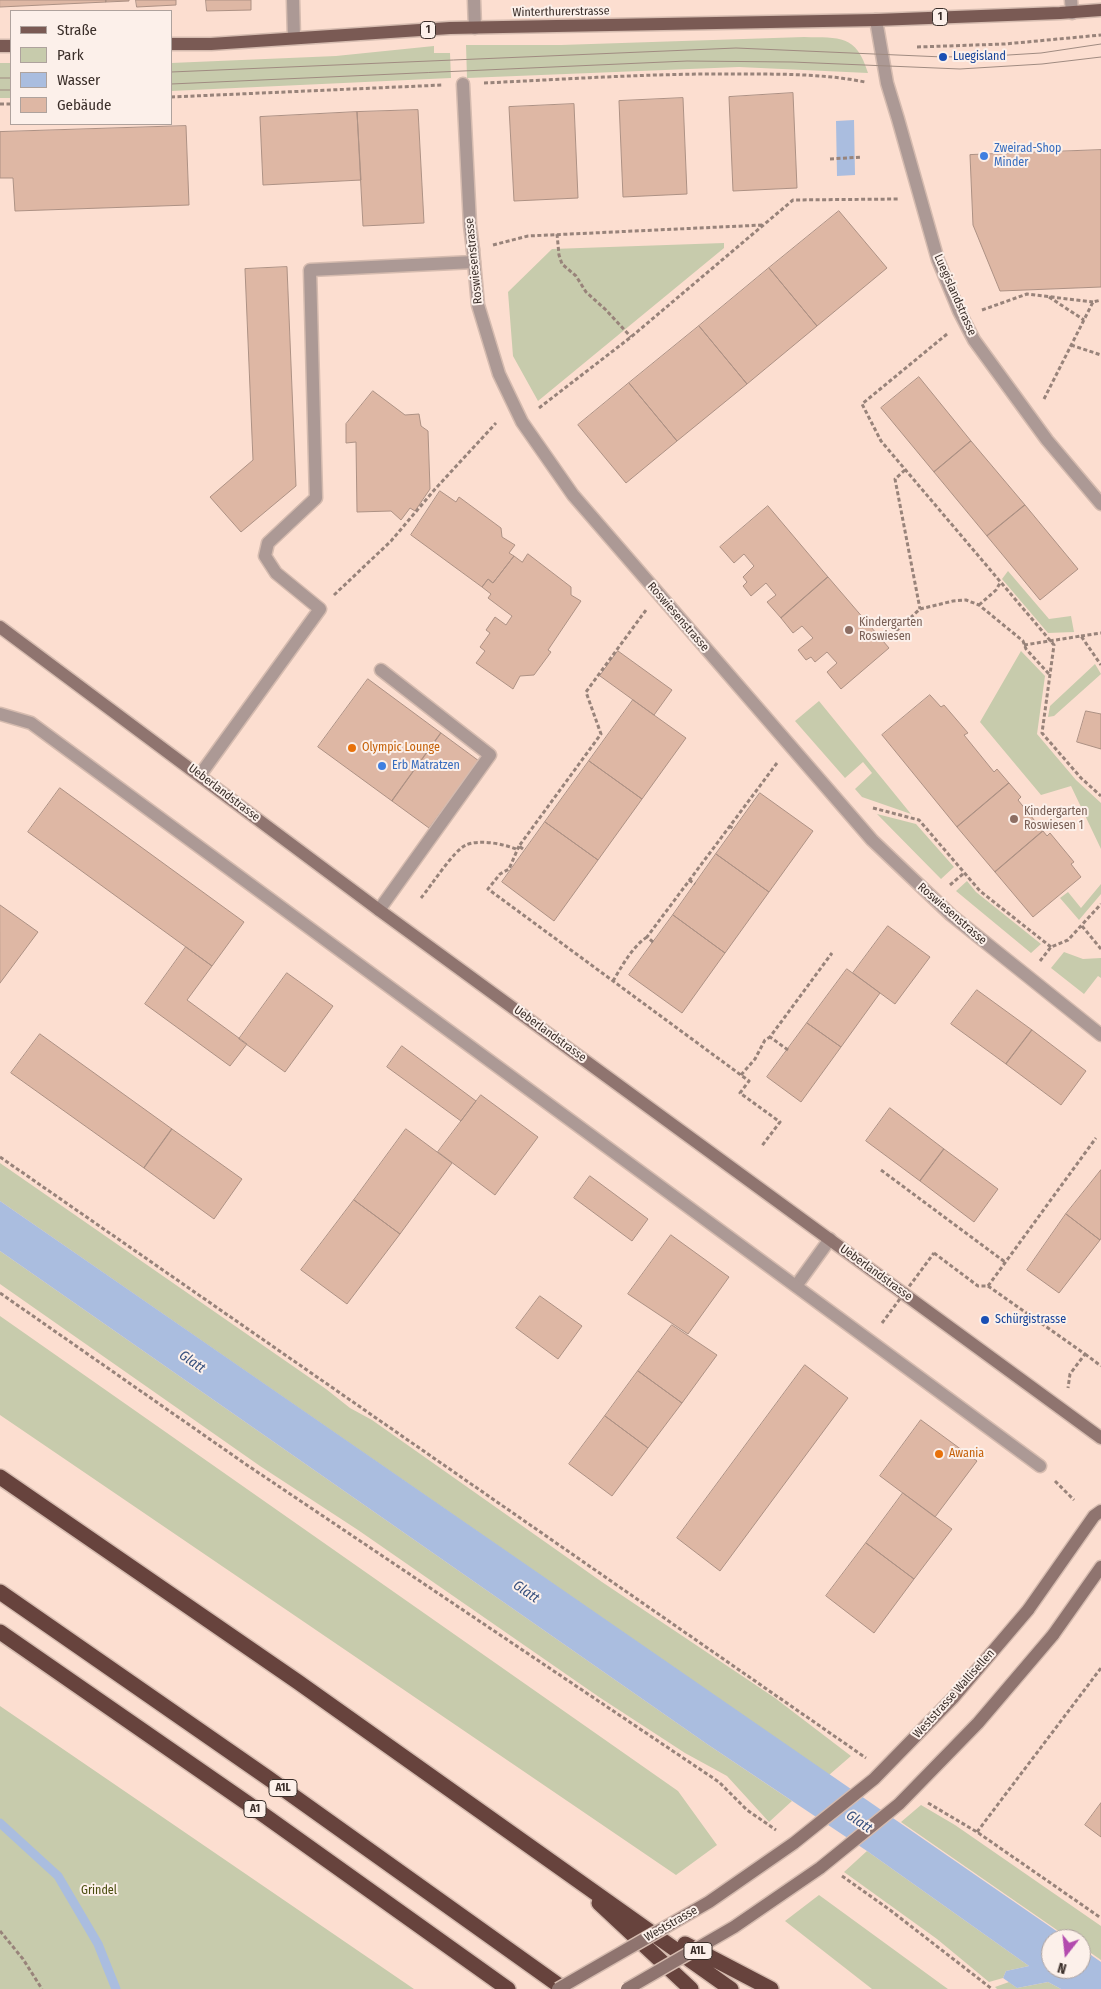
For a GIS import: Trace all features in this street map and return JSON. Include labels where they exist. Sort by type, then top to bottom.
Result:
[{"type":"highway","points":[[0,1477],[298,1682],[731,1989]]},
{"type":"highway","name":"A1L","points":[[0,1592],[388,1862],[564,1989]]},
{"type":"highway","name":"A1","points":[[0,1632],[255,1808],[508,1989]]},
{"type":"highway","name":"A1L","points":[[558,1866],[691,1989]]},
{"type":"highway","name":"A1L","points":[[626,1913],[770,1989]]},
{"type":"main road","name":"Winterthurerstrasse","points":[[172,44],[211,44],[475,28],[876,20],[1072,6],[1101,10]]},
{"type":"main road","name":"Ueberlandstrasse","points":[[0,627],[379,910],[1101,1438]]},
{"type":"main road","name":"Weststrasse Wallisellen","points":[[781,1853],[874,1779],[953,1698],[1028,1610],[1094,1516],[1101,1511]]},
{"type":"main road","points":[[627,1989],[734,1927],[812,1874],[899,1804],[978,1723],[1053,1635],[1101,1567]]},
{"type":"main road","name":"Weststrasse","points":[[558,1989],[709,1902],[781,1853]]},
{"type":"street","points":[[293,0],[294,38]]},
{"type":"street","points":[[474,0],[475,28]]},
{"type":"street","name":"Luegislandstrasse","points":[[876,20],[887,82],[938,260],[959,311],[974,340],[1047,440],[1101,504]]},
{"type":"street","name":"Roswiesenstrasse","points":[[463,84],[470,225],[478,304],[499,374],[522,422],[573,495],[872,840],[951,915],[1101,1035]]},
{"type":"street","points":[[200,775],[320,609],[276,573],[265,556],[268,543],[316,498],[310,270],[474,256]]},
{"type":"street","points":[[379,910],[490,755],[381,670]]},
{"type":"street","points":[[0,714],[31,723],[1040,1466]]},
{"type":"street","points":[[796,1286],[830,1239]]},
{"type":"path","points":[[917,47],[1005,44],[1101,35]]},
{"type":"path","points":[[172,97],[698,73],[790,74],[842,77],[866,82]]},
{"type":"path","points":[[830,159],[862,157]]},
{"type":"path","points":[[536,410],[631,336],[793,200],[898,199]]},
{"type":"path","points":[[474,256],[528,236],[764,225]]},
{"type":"path","points":[[557,234],[562,264],[576,276],[586,292],[631,336]]},
{"type":"path","points":[[979,311],[1027,294],[1093,302],[1101,300]]},
{"type":"path","points":[[1048,297],[1084,320]]},
{"type":"path","points":[[1040,405],[1093,302]]},
{"type":"path","points":[[949,332],[862,404],[881,441],[1054,645],[1042,733],[1081,778],[1101,796]]},
{"type":"path","points":[[1071,346],[1101,355]]},
{"type":"path","points":[[320,609],[391,541],[436,488],[496,423]]},
{"type":"path","points":[[906,470],[896,479],[920,609]]},
{"type":"path","points":[[979,604],[996,590],[1000,583]]},
{"type":"path","points":[[896,630],[920,609],[953,601],[966,600],[979,604],[1023,641],[1024,645],[1050,674]]},
{"type":"path","points":[[647,609],[586,692],[601,734],[517,848],[509,870],[500,874],[488,888],[749,1081],[740,1093],[780,1122],[761,1147]]},
{"type":"path","points":[[1024,645],[1101,634]]},
{"type":"path","points":[[1081,636],[1101,665]]},
{"type":"path","points":[[613,981],[628,957],[641,941],[647,937],[778,762]]},
{"type":"path","points":[[867,810],[871,807],[920,820],[980,891],[1051,947]]},
{"type":"path","points":[[729,826],[734,829]]},
{"type":"path","points":[[421,898],[454,855],[466,844],[489,842],[523,849]]},
{"type":"path","points":[[955,880],[964,873]]},
{"type":"path","points":[[689,880],[694,884]]},
{"type":"path","points":[[1043,957],[1051,947],[1068,940],[1101,904]]},
{"type":"path","points":[[1082,926],[1101,949]]},
{"type":"path","points":[[647,937],[653,942]]},
{"type":"path","points":[[741,1075],[755,1059],[765,1040],[770,1037],[832,953]]},
{"type":"path","points":[[770,1037],[788,1050]]},
{"type":"path","points":[[988,1286],[1096,1138]]},
{"type":"path","points":[[0,1157],[835,1735],[874,1764]]},
{"type":"path","points":[[881,1170],[1005,1262]]},
{"type":"path","points":[[882,1323],[934,1253],[978,1286],[988,1286],[1101,1366]]},
{"type":"path","points":[[0,1293],[244,1463],[719,1782],[747,1810],[779,1832]]},
{"type":"path","points":[[1065,1411],[1070,1374],[1085,1354]]},
{"type":"path","points":[[1040,1466],[1074,1500]]},
{"type":"path","points":[[977,1832],[1101,1668]]},
{"type":"path","points":[[927,1803],[977,1832],[1101,1918]]},
{"type":"path","points":[[834,1871],[890,1910],[992,1989]]},
{"type":"path","points":[[0,1932],[23,1959],[42,1989]]},
{"type":"green space","points":[[804,37],[845,41],[858,51],[868,73],[739,67],[467,78],[466,45],[561,45]]},
{"type":"green space","points":[[434,46],[434,53],[450,53],[451,78],[172,91],[172,63],[336,56]]},
{"type":"green space","points":[[0,63],[10,63],[10,98],[0,98]]},
{"type":"green space","points":[[724,243],[724,248],[538,401],[513,356],[508,292],[552,249]]},
{"type":"green space","points":[[1008,571],[1049,619],[1071,616],[1074,632],[1048,633],[1002,579]]},
{"type":"green space","points":[[1021,651],[1045,676],[1037,734],[1076,780],[1101,803],[1101,849],[1071,786],[1041,795],[980,722]]},
{"type":"green space","points":[[1095,664],[1101,674],[1054,716],[1048,717],[1050,706]]},
{"type":"green space","points":[[819,701],[911,814],[862,797],[855,789],[872,773],[863,762],[845,778],[795,721]]},
{"type":"green space","points":[[877,814],[916,824],[954,867],[941,879]]},
{"type":"green space","points":[[967,881],[976,892],[1041,944],[1031,953],[956,891]]},
{"type":"green space","points":[[1101,884],[1101,894],[1079,920],[1060,898],[1068,892],[1081,908]]},
{"type":"green space","points":[[1064,952],[1083,959],[1101,958],[1101,978],[1098,976],[1084,994],[1051,968]]},
{"type":"green space","points":[[0,1163],[326,1389],[350,1408],[372,1420],[602,1582],[775,1698],[851,1756],[829,1775],[0,1201]]},
{"type":"green space","points":[[0,1251],[707,1744],[792,1801],[769,1822],[727,1776],[685,1753],[599,1697],[358,1530],[260,1466],[0,1284]]},
{"type":"green space","points":[[0,1316],[678,1791],[717,1845],[676,1875],[0,1415]]},
{"type":"green space","name":"Grindel","points":[[0,1706],[414,1989],[0,1989]]},
{"type":"green space","points":[[921,1805],[955,1825],[1101,1926],[1101,1960],[1091,1953],[1091,1929],[1056,1929],[901,1822]]},
{"type":"green space","points":[[867,1851],[1029,1966],[1006,1971],[1003,1978],[989,1982],[937,1939],[844,1872]]},
{"type":"green space","points":[[819,1895],[948,1989],[872,1989],[785,1921]]},
{"type":"green space","points":[[1009,1982],[1017,1988],[1048,1982],[1061,1989],[997,1989],[995,1987]]},
{"type":"water","points":[[854,120],[855,175],[837,176],[836,121]]},
{"type":"water","name":"Glatt","points":[[0,1201],[1054,1929],[1041,1929],[1041,1979],[1091,1979],[1091,1955],[1101,1962],[1101,1989],[1061,1989],[1048,1982],[1017,1988],[1003,1978],[1006,1971],[1029,1966],[867,1851],[707,1744],[0,1251]]},
{"type":"building","points":[[0,0],[106,0],[106,2],[0,7]]},
{"type":"building","points":[[106,0],[129,0],[129,1],[106,2]]},
{"type":"building","points":[[136,0],[176,0],[176,5],[137,7]]},
{"type":"building","points":[[206,0],[251,0],[251,10],[207,11]]},
{"type":"building","points":[[793,93],[797,188],[733,191],[729,97]]},
{"type":"building","points":[[683,98],[687,194],[623,197],[619,101]]},
{"type":"building","points":[[574,104],[578,198],[514,201],[509,107]]},
{"type":"building","points":[[418,110],[424,223],[363,226],[357,112]]},
{"type":"building","points":[[357,112],[361,180],[263,185],[260,117]]},
{"type":"building","points":[[186,126],[189,205],[15,211],[13,178],[0,178],[0,132]]},
{"type":"building","points":[[1101,150],[1101,287],[1000,291],[973,225],[970,155]]},
{"type":"building","points":[[839,211],[887,268],[817,326],[769,268]]},
{"type":"building","points":[[287,267],[296,486],[241,532],[210,497],[253,460],[245,269]]},
{"type":"building","points":[[769,268],[817,326],[747,384],[699,326]]},
{"type":"building","points":[[699,326],[747,384],[677,441],[629,383]]},
{"type":"building","points":[[919,377],[971,441],[934,472],[881,408]]},
{"type":"building","points":[[629,383],[677,441],[626,483],[578,425]]},
{"type":"building","points":[[373,391],[405,415],[419,414],[421,426],[428,431],[430,489],[415,511],[410,508],[401,520],[391,511],[357,512],[356,442],[346,443],[346,424]]},
{"type":"building","points":[[971,441],[1025,505],[987,536],[934,472]]},
{"type":"building","points":[[440,491],[456,502],[459,497],[501,528],[502,537],[515,545],[509,553],[514,556],[493,583],[488,579],[482,587],[411,535]]},
{"type":"building","points":[[1025,505],[1078,569],[1040,600],[987,536]]},
{"type":"building","points":[[768,506],[828,577],[781,618],[767,602],[776,595],[766,583],[751,596],[743,586],[747,582],[743,577],[754,566],[744,554],[734,563],[720,547]]},
{"type":"building","points":[[528,554],[571,587],[571,595],[581,601],[548,650],[551,652],[534,675],[520,676],[513,689],[476,663],[485,651],[480,647],[490,633],[486,630],[495,617],[506,625],[512,616],[488,598],[491,594],[482,587],[488,579],[493,583],[514,556],[522,562]]},
{"type":"building","points":[[828,577],[889,648],[841,689],[827,672],[837,663],[827,652],[815,662],[811,657],[806,660],[798,650],[813,638],[802,626],[793,633],[781,618]]},
{"type":"building","points":[[618,651],[672,690],[654,715],[600,676]]},
{"type":"building","points":[[368,679],[441,733],[392,801],[318,747]]},
{"type":"building","points":[[930,695],[941,707],[944,705],[968,733],[964,735],[994,772],[997,769],[1009,783],[957,827],[882,735]]},
{"type":"building","points":[[633,700],[686,738],[642,799],[589,761]]},
{"type":"building","points":[[1086,711],[1101,714],[1101,749],[1077,742]]},
{"type":"building","points":[[441,733],[479,761],[429,828],[392,801]]},
{"type":"building","points":[[589,761],[642,799],[598,860],[545,822]]},
{"type":"building","points":[[1009,783],[1021,797],[1018,800],[1043,831],[995,872],[957,827]]},
{"type":"building","points":[[60,788],[244,922],[212,966],[28,832]]},
{"type":"building","points":[[760,793],[813,831],[769,892],[716,854]]},
{"type":"building","points":[[545,822],[598,860],[554,921],[502,882]]},
{"type":"building","points":[[1043,831],[1047,836],[1050,833],[1074,862],[1071,864],[1081,877],[1033,917],[995,872]]},
{"type":"building","points":[[716,854],[769,892],[725,953],[673,915]]},
{"type":"building","points":[[0,905],[38,932],[0,983]]},
{"type":"building","points":[[673,915],[725,953],[682,1013],[629,975]]},
{"type":"building","points":[[888,926],[930,957],[895,1004],[853,973]]},
{"type":"building","points":[[186,947],[212,966],[187,1000],[247,1044],[230,1066],[145,1004]]},
{"type":"building","points":[[847,969],[880,993],[841,1047],[807,1023]]},
{"type":"building","points":[[287,973],[333,1006],[285,1072],[239,1039]]},
{"type":"building","points":[[977,990],[1032,1030],[1006,1064],[951,1024]]},
{"type":"building","points":[[807,1023],[841,1047],[801,1102],[767,1077]]},
{"type":"building","points":[[1032,1030],[1086,1071],[1061,1105],[1006,1064]]},
{"type":"building","points":[[40,1034],[172,1129],[144,1168],[11,1073]]},
{"type":"building","points":[[402,1046],[476,1101],[461,1121],[387,1067]]},
{"type":"building","points":[[481,1095],[538,1137],[495,1195],[438,1152]]},
{"type":"building","points":[[890,1108],[944,1149],[920,1181],[866,1141]]},
{"type":"building","points":[[172,1129],[242,1179],[214,1219],[144,1168]]},
{"type":"building","points":[[406,1129],[452,1163],[400,1234],[354,1200]]},
{"type":"building","points":[[944,1149],[998,1189],[974,1222],[920,1181]]},
{"type":"building","points":[[1101,1170],[1101,1238],[1100,1240],[1066,1214]]},
{"type":"building","points":[[590,1176],[648,1219],[632,1241],[574,1198]]},
{"type":"building","points":[[354,1200],[400,1234],[347,1304],[301,1270]]},
{"type":"building","points":[[1066,1214],[1100,1240],[1059,1293],[1027,1270]]},
{"type":"building","points":[[671,1235],[729,1277],[688,1334],[628,1294]]},
{"type":"building","points":[[540,1296],[582,1326],[558,1359],[516,1328]]},
{"type":"building","points":[[672,1325],[717,1355],[682,1403],[638,1371]]},
{"type":"building","points":[[805,1365],[848,1398],[720,1571],[677,1538]]},
{"type":"building","points":[[638,1371],[682,1403],[648,1448],[605,1416]]},
{"type":"building","points":[[605,1416],[648,1448],[612,1496],[569,1464]]},
{"type":"building","points":[[921,1420],[977,1461],[935,1517],[880,1476]]},
{"type":"building","points":[[903,1493],[952,1529],[914,1579],[866,1543]]},
{"type":"building","points":[[866,1543],[914,1579],[874,1633],[826,1596]]},
{"type":"building","points":[[1101,1803],[1101,1837],[1085,1825]]},
{"type":"waterway","points":[[0,1823],[58,1876],[98,1944],[116,1989]]},
{"type":"tram line","points":[[172,72],[736,48],[943,57],[992,56],[1041,53],[1101,44]]},
{"type":"tram line","points":[[172,84],[687,61],[792,62],[960,69],[1042,64],[1101,57]]},
{"type":"tram line","points":[[0,78],[10,78]]},
{"type":"tram line","points":[[0,90],[10,90]]},
{"type":"place","name":"Luegisland","points":[[943,57]]},
{"type":"place","name":"Zweirad-Shop Minder","points":[[984,156]]},
{"type":"place","name":"Kindergarten Roswiesen","points":[[849,630]]},
{"type":"place","name":"Olympic Lounge","points":[[352,748]]},
{"type":"place","name":"Erb Matratzen","points":[[382,766]]},
{"type":"place","name":"Kindergarten Roswiesen 1","points":[[1014,819]]},
{"type":"place","name":"Schürgistrasse","points":[[985,1320]]},
{"type":"place","name":"Awania","points":[[939,1454]]}]
